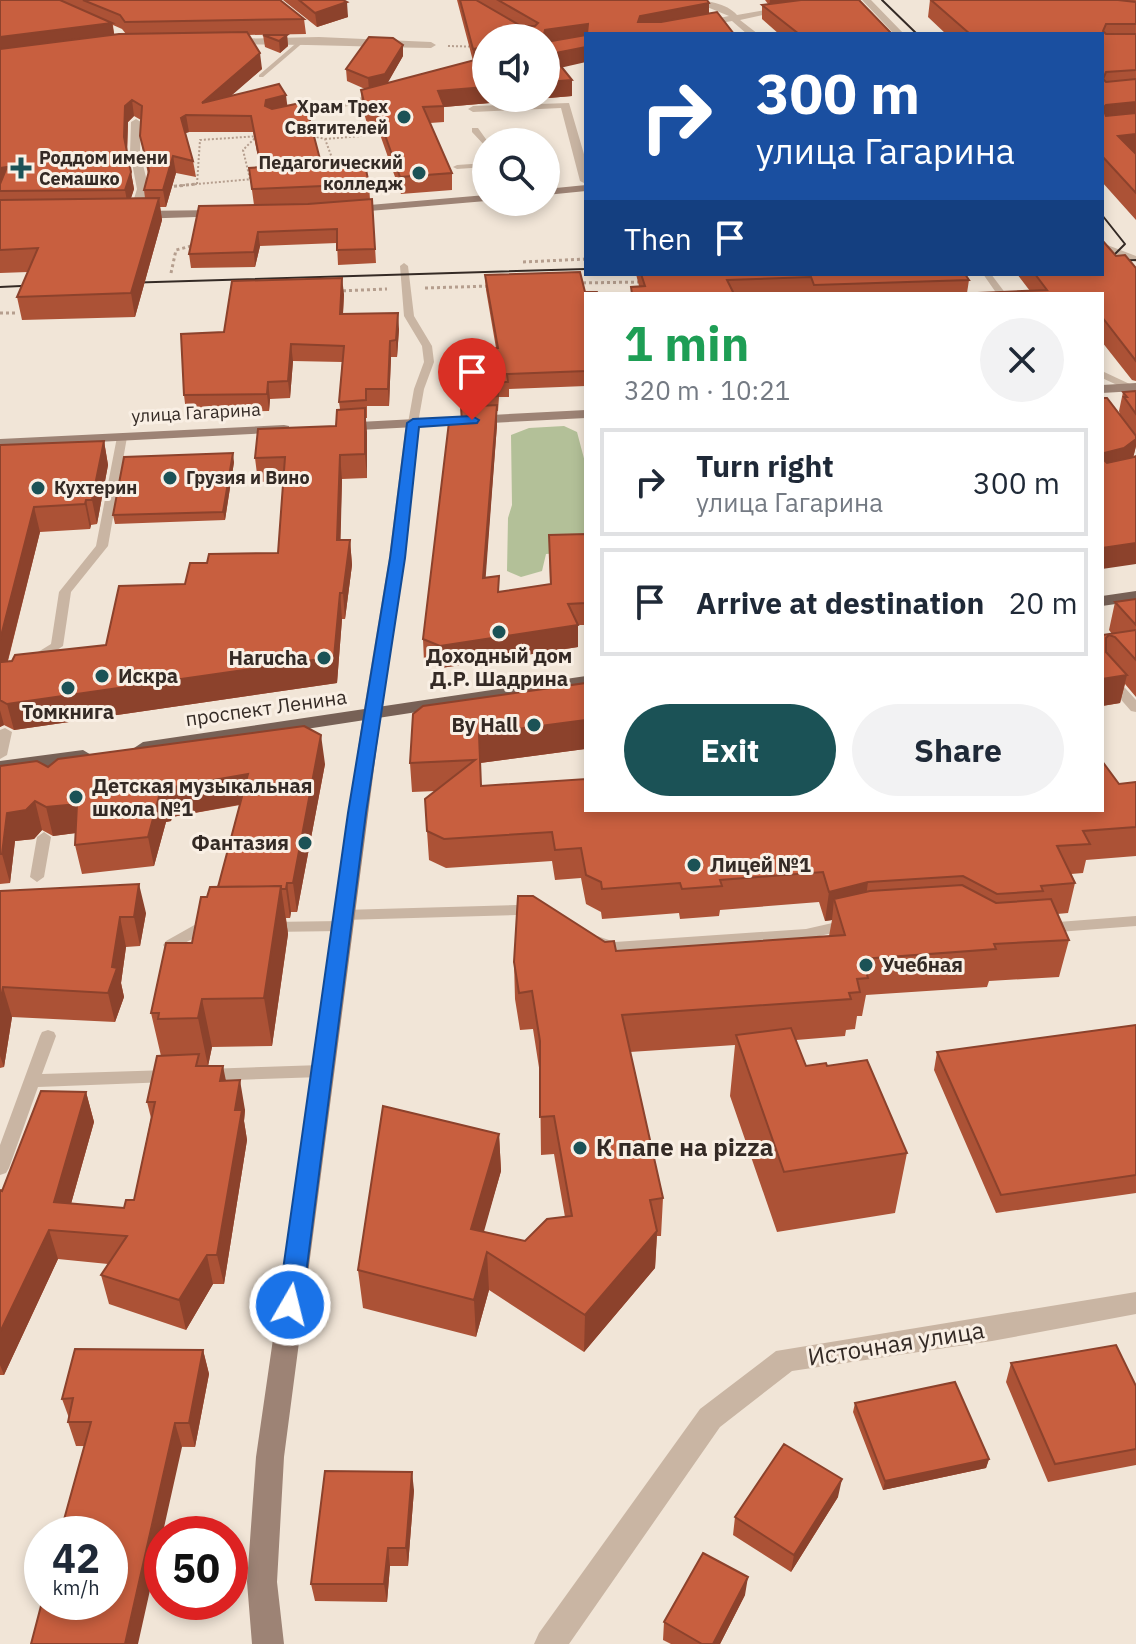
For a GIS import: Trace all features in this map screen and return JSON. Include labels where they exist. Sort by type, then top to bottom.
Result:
[{"type":"main road","points":[[560,191],[584,188]]},
{"type":"main road","points":[[339,210],[472,199]]},
{"type":"main road","points":[[119,215],[230,213]]},
{"type":"main road","points":[[1104,389],[1133,388]]},
{"type":"main road","points":[[332,427],[584,414]]},
{"type":"main road","name":"улица Гагарина","points":[[0,443],[300,429]]},
{"type":"main road","points":[[1104,601],[1136,596]]},
{"type":"main road","name":"проспект Ленина","points":[[0,767],[58,765],[109,752],[584,681]]},
{"type":"main road","points":[[268,1644],[262,1582],[270,1457],[372,715]]},
{"type":"street","points":[[694,0],[731,12],[737,22],[750,32]]},
{"type":"street","points":[[854,2],[866,0],[897,32]]},
{"type":"street","points":[[656,32],[801,7]]},
{"type":"street","points":[[308,28],[321,37],[319,40]]},
{"type":"street","points":[[212,42],[319,40],[431,45]]},
{"type":"street","points":[[273,119],[396,92]]},
{"type":"street","points":[[560,105],[565,105],[584,174]]},
{"type":"street","points":[[135,215],[143,189],[135,153],[136,122]]},
{"type":"street","points":[[372,715],[397,558],[413,423]]},
{"type":"street","name":"Источная улица","points":[[550,1644],[710,1418],[786,1360],[992,1329],[1136,1303]]},
{"type":"lane","points":[[261,76],[303,40]]},
{"type":"lane","points":[[457,167],[472,166]]},
{"type":"lane","points":[[1104,247],[1136,259]]},
{"type":"lane","points":[[404,266],[409,316],[427,346],[429,362],[419,389],[413,423]]},
{"type":"lane","points":[[1104,375],[1133,388]]},
{"type":"lane","points":[[26,666],[57,646],[65,592],[102,546],[122,437]]},
{"type":"lane","points":[[1104,672],[1136,708]]},
{"type":"lane","points":[[0,755],[5,732]]},
{"type":"lane","points":[[37,877],[44,837]]},
{"type":"lane","points":[[258,927],[516,910],[549,917]]},
{"type":"lane","points":[[589,938],[614,947],[806,934],[864,920]]},
{"type":"lane","points":[[1033,929],[1136,921]]},
{"type":"lane","points":[[171,945],[203,927],[230,927]]},
{"type":"lane","points":[[0,1168],[48,1036]]},
{"type":"lane","points":[[31,1081],[321,1071]]},
{"type":"path","points":[[431,45],[472,46]]},
{"type":"path","points":[[197,184],[200,140],[255,138],[269,133]]},
{"type":"path","points":[[303,133],[325,139],[385,134]]},
{"type":"path","points":[[250,179],[243,150],[255,138]]},
{"type":"path","points":[[325,139],[336,169]]},
{"type":"path","points":[[143,189],[264,178]]},
{"type":"path","points":[[171,273],[176,250],[183,246],[202,245]]},
{"type":"path","points":[[523,262],[584,259]]},
{"type":"path","points":[[575,283],[653,281]]},
{"type":"path","points":[[567,287],[585,288]]},
{"type":"path","points":[[0,313],[16,313]]},
{"type":"green space","points":[[564,426],[577,432],[584,458],[584,551],[546,554],[542,571],[521,577],[507,571],[508,518],[512,505],[511,435],[529,428]]},
{"type":"building","points":[[0,0],[60,0],[112,23],[0,37]]},
{"type":"building","points":[[83,0],[280,0],[304,19],[125,22],[120,15]]},
{"type":"building","points":[[299,0],[343,0],[347,2],[315,13]]},
{"type":"building","points":[[460,0],[476,0],[518,24],[472,24],[472,45]]},
{"type":"building","points":[[498,0],[707,0],[709,3],[640,16],[638,22],[661,22],[717,12],[732,32],[587,32],[588,24],[560,28],[560,24],[537,24]]},
{"type":"building","points":[[801,0],[859,0],[890,32],[796,32],[762,5]]},
{"type":"building","points":[[931,0],[1136,2],[1136,24],[1106,24],[1104,32],[968,32]]},
{"type":"building","points":[[247,32],[260,53],[202,103],[279,84],[286,95],[266,100],[265,106],[272,109],[305,102],[321,163],[364,160],[369,184],[252,189],[249,168],[261,167],[251,116],[186,115],[181,118],[193,161],[173,156],[163,190],[144,190],[149,171],[140,136],[142,106],[132,100],[125,106],[124,137],[131,172],[125,190],[0,191],[7,167],[0,168],[0,49],[119,34]]},
{"type":"building","points":[[1104,32],[1136,34],[1136,70],[1106,72],[1104,77]]},
{"type":"building","points":[[263,35],[287,35],[279,41]]},
{"type":"building","points":[[584,35],[584,47],[560,52],[560,40]]},
{"type":"building","points":[[369,37],[393,38],[403,45],[385,74],[368,78],[346,69]]},
{"type":"building","points":[[472,61],[472,88],[438,91],[444,106],[423,107],[452,173],[400,177],[376,110],[366,110],[361,90]]},
{"type":"building","points":[[560,65],[572,80],[560,81]]},
{"type":"building","points":[[1136,79],[1136,102],[1104,107],[1104,80]]},
{"type":"building","points":[[1104,111],[1106,116],[1136,113],[1136,134],[1118,136],[1136,154],[1136,193],[1104,158]]},
{"type":"building","points":[[159,198],[131,293],[17,297],[38,248],[0,250],[0,200]]},
{"type":"building","points":[[372,199],[375,249],[337,250],[337,229],[258,232],[254,252],[189,254],[199,206],[308,204]]},
{"type":"building","points":[[1104,242],[1116,256],[1125,255],[1136,268],[1136,361],[1104,320],[1104,292],[1000,292],[1047,290],[1036,276],[1104,276]]},
{"type":"building","points":[[580,272],[585,292],[584,371],[507,374],[508,382],[499,382],[498,396],[460,398],[460,350],[498,348],[485,275]]},
{"type":"building","points":[[642,276],[966,276],[969,280],[814,285],[811,277],[727,280],[733,292],[632,292],[631,287],[645,286]]},
{"type":"building","points":[[342,278],[340,314],[398,313],[396,340],[390,341],[388,389],[366,389],[366,400],[339,402],[344,346],[291,344],[288,381],[268,382],[267,394],[184,395],[181,334],[224,332],[232,281]]},
{"type":"building","points":[[1136,391],[1136,414],[1123,392]]},
{"type":"building","points":[[1104,398],[1136,436],[1124,448],[1104,453]]},
{"type":"building","points":[[497,405],[483,578],[499,576],[498,592],[551,584],[549,535],[584,534],[584,603],[568,604],[578,625],[440,646],[423,639],[449,422],[462,422],[461,407]]},
{"type":"building","points":[[365,408],[365,454],[340,455],[337,540],[350,540],[343,593],[340,593],[334,657],[7,704],[0,700],[0,660],[12,661],[15,655],[106,645],[119,586],[185,584],[190,563],[207,563],[209,554],[278,553],[285,457],[255,458],[258,429],[336,426],[337,410]]},
{"type":"building","points":[[104,441],[92,500],[86,500],[85,504],[34,507],[0,640],[0,445]]},
{"type":"building","points":[[233,453],[223,512],[113,515],[124,457]]},
{"type":"building","points":[[1136,456],[1136,543],[1104,548],[1104,460],[1107,463]]},
{"type":"building","points":[[1136,599],[1136,625],[1115,602]]},
{"type":"building","points":[[1136,630],[1136,660],[1115,637],[1109,635],[1106,638],[1106,652],[1127,675],[1104,679],[1104,635]]},
{"type":"building","points":[[584,683],[584,720],[479,734],[481,786],[584,779],[584,812],[1104,812],[1104,764],[1119,784],[1136,782],[1136,827],[1083,831],[1090,844],[1057,846],[1075,883],[1041,886],[1043,891],[997,894],[963,876],[868,882],[829,892],[823,872],[720,880],[722,886],[682,889],[680,883],[602,889],[601,882],[586,875],[581,848],[555,850],[552,832],[444,839],[427,831],[425,799],[475,760],[410,763],[413,714],[423,706]]},
{"type":"building","points":[[304,726],[321,735],[293,883],[287,883],[286,889],[281,889],[281,886],[218,887],[248,774],[167,788],[166,792],[160,793],[148,837],[75,845],[77,804],[46,807],[35,801],[26,810],[7,813],[0,854],[0,766],[37,761],[48,767],[58,759]]},
{"type":"building","points":[[139,884],[134,917],[120,917],[112,967],[117,968],[108,993],[3,987],[0,1004],[0,891]]},
{"type":"building","points":[[962,885],[996,903],[1051,899],[1069,940],[994,944],[996,949],[862,959],[868,978],[857,979],[860,992],[849,993],[851,999],[622,1015],[663,1198],[650,1200],[657,1231],[585,1315],[487,1252],[474,1300],[358,1270],[383,1106],[499,1134],[471,1229],[525,1241],[547,1219],[572,1216],[554,1116],[540,1117],[540,1041],[532,991],[519,993],[514,962],[518,896],[533,896],[605,942],[614,941],[616,951],[845,935],[834,899],[870,891]]},
{"type":"building","points":[[281,886],[264,998],[202,999],[198,1018],[158,1019],[159,1013],[151,1013],[166,943],[192,943],[201,897],[207,897],[210,887]]},
{"type":"building","points":[[1136,1025],[1136,1175],[1001,1195],[937,1052]]},
{"type":"building","points":[[791,1028],[806,1066],[867,1060],[907,1153],[784,1172],[736,1035]]},
{"type":"building","points":[[199,1054],[196,1066],[223,1066],[220,1081],[240,1080],[235,1110],[242,1110],[217,1255],[207,1255],[179,1300],[101,1275],[127,1236],[49,1230],[0,1332],[0,1190],[41,1091],[86,1092],[54,1202],[124,1208],[126,1200],[134,1200],[155,1102],[147,1102],[157,1056]]},
{"type":"building","points":[[1116,1345],[1136,1386],[1136,1449],[1055,1464],[1011,1363]]},
{"type":"building","points":[[75,1349],[203,1350],[189,1423],[175,1423],[154,1516],[144,1516],[144,1560],[125,1644],[31,1644],[37,1620],[128,1620],[128,1516],[65,1516],[91,1422],[68,1422],[73,1398],[62,1399]]},
{"type":"building","points":[[955,1382],[989,1459],[885,1481],[855,1403]]},
{"type":"building","points":[[784,1444],[842,1479],[794,1555],[735,1517]]},
{"type":"building","points":[[325,1471],[412,1472],[406,1548],[388,1548],[384,1584],[311,1584]]},
{"type":"building","points":[[703,1553],[748,1577],[713,1644],[702,1644],[664,1622]]},
{"type":"tram line","points":[[882,0],[915,32]]},
{"type":"tram line","points":[[1104,218],[1125,244],[1114,255],[1104,258]]},
{"type":"tram line","points":[[1106,261],[1136,260]]},
{"type":"tram line","points":[[122,283],[584,269]]},
{"type":"tram line","points":[[0,287],[42,285]]},
{"type":"place","name":"Храм Трех Святителей","points":[[404,117]]},
{"type":"place","name":"Роддом имени Семашко","points":[[21,168]]},
{"type":"place","name":"Педагогический колледж","points":[[419,173]]},
{"type":"place","name":"Грузия и Вино","points":[[170,478]]},
{"type":"place","name":"Кухтерин","points":[[38,488]]},
{"type":"place","name":"Доходный дом Д.Р. Шадрина","points":[[499,632]]},
{"type":"place","name":"Harucha","points":[[324,658]]},
{"type":"place","name":"Искра","points":[[102,676]]},
{"type":"place","name":"Томкнига","points":[[68,688]]},
{"type":"place","name":"By Hall","points":[[534,725]]},
{"type":"place","name":"Детская музыкальная школа №1","points":[[76,797]]},
{"type":"place","name":"Фантазия","points":[[305,843]]},
{"type":"place","name":"Лицей №1","points":[[694,865]]},
{"type":"place","name":"Учебная","points":[[866,965]]},
{"type":"place","name":"К папе на pizza","points":[[580,1148]]},
{"type":"route","points":[[290,1305],[357,813],[397,558],[413,423],[472,420]]}]
